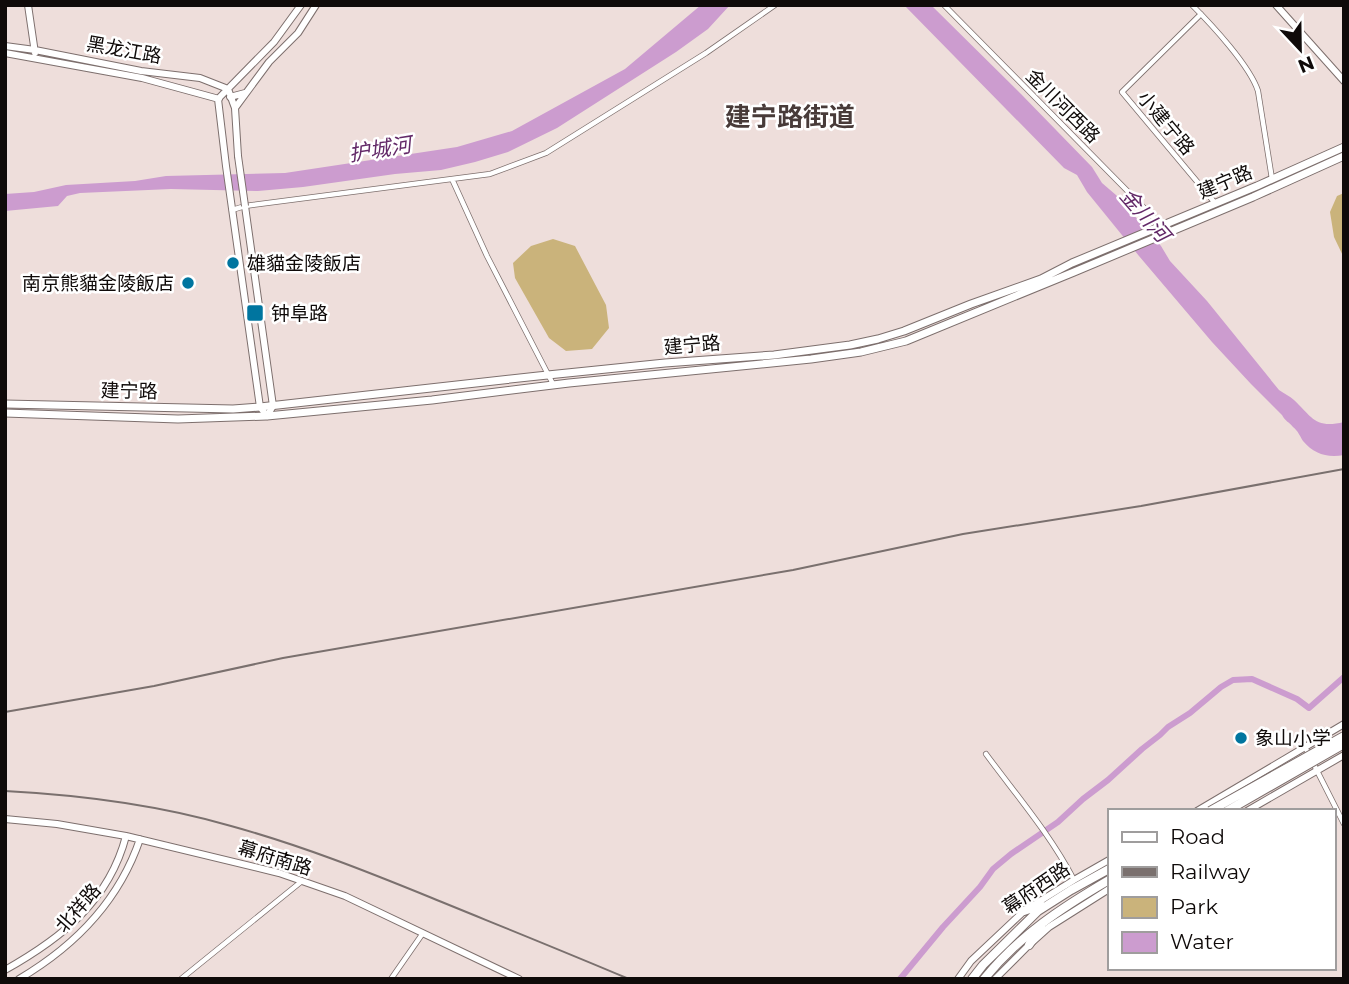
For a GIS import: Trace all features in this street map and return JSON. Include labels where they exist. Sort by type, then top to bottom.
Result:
[{"type":"highway","points":[[1214,809],[1343,739]]},
{"type":"highway","points":[[1230,809],[1343,739]]},
{"type":"highway","name":"幕府西路","points":[[972,979],[1038,911],[1108,870]]},
{"type":"highway","name":"幕府西路","points":[[985,979],[994,967],[1047,918],[1108,881]]},
{"type":"highway","points":[[1024,911],[1054,901]]},
{"type":"highway","points":[[1030,945],[1047,918]]},
{"type":"main road","name":"建宁路","points":[[5,413],[178,419],[267,416],[861,352],[905,341],[1042,282],[1072,263],[1344,147]]},
{"type":"main road","name":"建宁路","points":[[5,404],[233,409],[548,375],[774,355],[850,345],[904,331],[1130,249],[1344,156]]},
{"type":"street","points":[[28,5],[34,59]]},
{"type":"street","points":[[230,93],[235,108],[238,156],[273,406],[267,416],[260,407],[218,99],[230,93],[274,42],[301,5]]},
{"type":"street","points":[[235,108],[269,62],[298,33],[316,5]]},
{"type":"street","points":[[233,210],[245,206],[490,174],[546,152],[706,53],[775,5]]},
{"type":"street","name":"金川河西路","points":[[944,5],[1161,226]]},
{"type":"street","points":[[1276,5],[1344,81]]},
{"type":"street","points":[[1196,7],[1254,80],[1272,179]]},
{"type":"street","name":"小建宁路","points":[[1201,14],[1122,92],[1216,203]]},
{"type":"street","name":"黑龙江路","points":[[5,46],[141,71],[200,78],[230,93]]},
{"type":"street","name":"黑龙江路","points":[[5,52],[142,78],[218,99]]},
{"type":"street","points":[[230,93],[245,93]]},
{"type":"street","points":[[452,179],[487,257],[554,385]]},
{"type":"street","points":[[1201,809],[1344,724]]},
{"type":"street","points":[[1310,758],[1343,739]]},
{"type":"street","points":[[1251,809],[1344,753],[1339,746],[1343,739]]},
{"type":"street","points":[[1305,747],[1344,824]]},
{"type":"street","points":[[986,754],[1051,842],[1074,880]]},
{"type":"street","points":[[1271,767],[1284,773],[1287,778],[1286,789]]},
{"type":"street","name":"幕府南路","points":[[5,819],[57,824],[126,836],[279,873],[345,897],[514,978]]},
{"type":"street","name":"北祥路","points":[[5,970],[36,953],[79,918],[109,878],[121,856],[126,836]]},
{"type":"street","name":"北祥路","points":[[19,979],[67,946],[86,928],[119,883],[133,859],[139,839]]},
{"type":"street","name":"幕府西路","points":[[958,979],[971,961],[1024,911],[1108,861]]},
{"type":"street","points":[[109,878],[117,877],[119,883]]},
{"type":"street","points":[[181,979],[302,881]]},
{"type":"street","name":"幕府西路","points":[[995,979],[1049,927],[1108,890]]},
{"type":"street","points":[[391,979],[423,933]]},
{"type":"green space","points":[[1344,193],[1344,258],[1334,237],[1330,212],[1337,196]]},
{"type":"green space","points":[[553,239],[575,246],[606,305],[609,328],[592,349],[566,351],[549,338],[515,278],[513,263],[531,246]]},
{"type":"water","points":[[701,5],[730,5],[708,29],[676,52],[557,128],[508,152],[475,162],[441,170],[258,191],[171,189],[80,193],[67,196],[58,206],[5,211],[5,194],[34,192],[66,185],[135,181],[166,176],[285,173],[457,147],[512,131],[625,69]]},
{"type":"water","points":[[904,5],[931,5],[1021,94],[1092,167],[1102,183],[1161,246],[1170,261],[1207,301],[1279,390],[1320,423],[1344,422],[1344,455],[1321,454],[1303,441],[1296,430],[1212,342],[1087,192],[1077,175],[1064,168]]},
{"type":"waterway","points":[[900,979],[993,869],[1058,822],[1168,727],[1221,687],[1233,680],[1252,679],[1297,699],[1309,708],[1344,677]]},
{"type":"railway","points":[[5,712],[154,686],[283,658],[793,570],[963,534],[1141,506],[1344,469]]},
{"type":"railway","points":[[5,791],[91,798],[148,807],[257,833],[382,878],[629,979]]},
{"type":"place","name":"雄貓金陵飯店","points":[[233,263]]},
{"type":"place","name":"南京熊貓金陵飯店","points":[[188,283]]},
{"type":"place","name":"钟阜路","points":[[255,313]]},
{"type":"place","name":"象山小学","points":[[1241,738]]},
{"type":"district","name":"建宁路街道","points":[[790,117]]},
{"type":"water label","name":"护城河","points":[[380,149]]},
{"type":"water label","name":"金川河","points":[[1145,215]]}]
